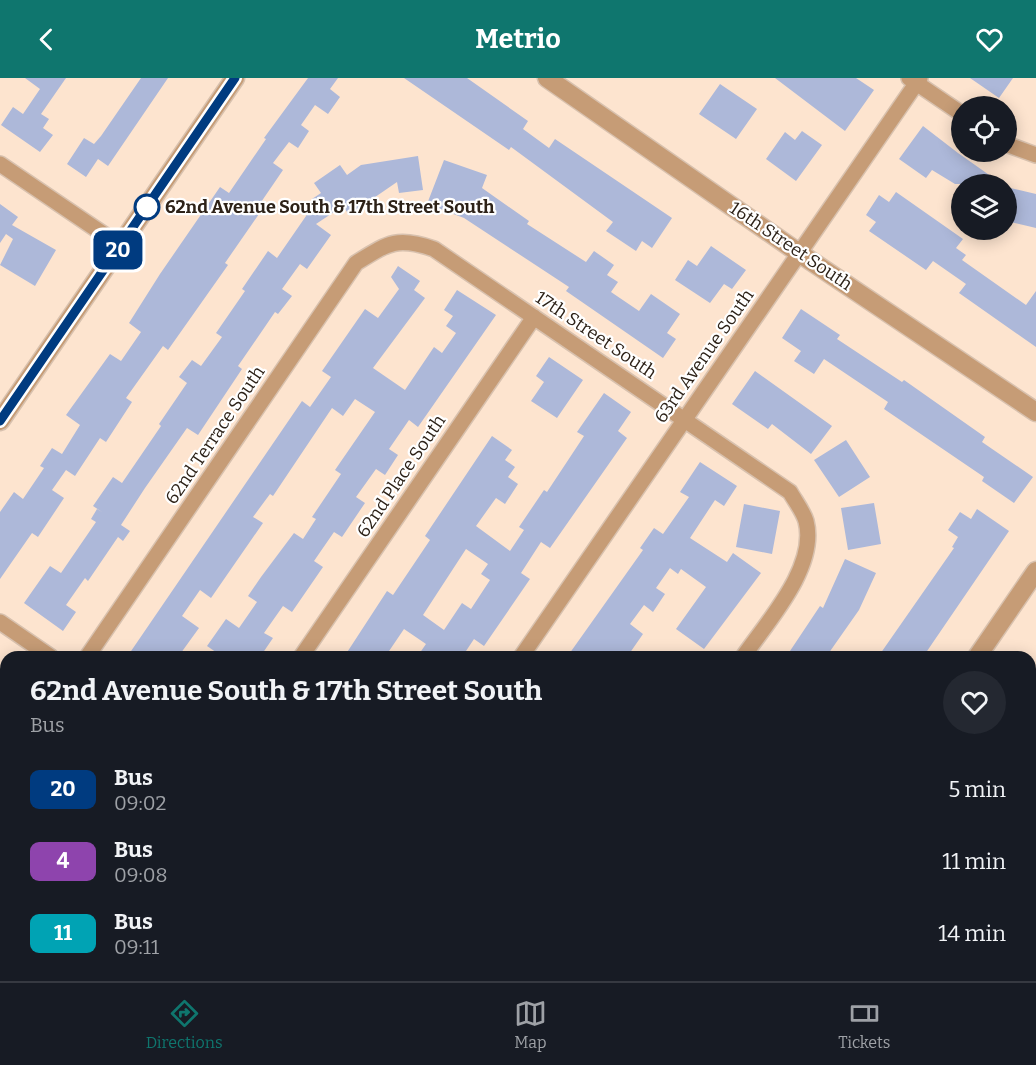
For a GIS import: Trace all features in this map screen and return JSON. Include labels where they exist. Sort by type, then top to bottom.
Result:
[{"type":"street","points":[[0,421],[235,78]]},
{"type":"street","name":"16th Street South","points":[[547,78],[799,253],[1036,412]]},
{"type":"street","points":[[915,80],[951,106]]},
{"type":"street","name":"63rd Avenue South","points":[[525,651],[915,80]]},
{"type":"street","points":[[1017,148],[1036,155]]},
{"type":"street","points":[[0,164],[121,246]]},
{"type":"street","name":"17th Street South","points":[[384,245],[411,241],[434,249],[790,492],[806,520],[808,544],[796,581],[746,651]]},
{"type":"street","name":"62nd Terrace South","points":[[91,651],[356,262],[384,245]]},
{"type":"street","name":"62nd Place South","points":[[305,651],[534,316]]},
{"type":"street","points":[[981,651],[1036,571]]},
{"type":"street","points":[[0,622],[42,651]]},
{"type":"building","points":[[25,78],[66,78],[41,114],[49,119],[43,128],[53,135],[40,152],[1,125],[13,107],[23,114],[40,89]]},
{"type":"building","points":[[141,78],[168,78],[108,166],[98,159],[86,177],[67,164],[84,138],[94,144],[101,136]]},
{"type":"building","points":[[308,78],[338,78],[330,89],[340,97],[328,114],[315,105],[301,125],[309,131],[298,148],[289,142],[273,163],[283,170],[255,211],[259,214],[225,263],[228,265],[168,350],[163,346],[126,398],[132,402],[106,442],[100,438],[75,476],[66,470],[52,490],[64,498],[38,537],[32,533],[0,579],[0,512],[14,492],[23,499],[44,468],[40,466],[52,448],[62,454],[80,425],[66,415],[110,354],[121,361],[141,332],[129,323],[160,274],[220,187],[229,193],[266,139],[264,138]]},
{"type":"building","points":[[404,78],[467,78],[528,121],[523,129],[549,148],[555,139],[672,218],[652,248],[642,241],[636,251],[606,231],[613,222],[511,147],[509,150]]},
{"type":"building","points":[[775,78],[856,78],[874,90],[845,131]]},
{"type":"building","points":[[970,78],[1013,78],[1000,96],[996,96]]},
{"type":"building","points":[[720,84],[757,109],[736,139],[699,114]]},
{"type":"building","points":[[923,126],[951,148],[951,162],[971,162],[988,174],[951,174],[951,182],[932,170],[926,178],[899,159]]},
{"type":"building","points":[[802,131],[822,145],[796,181],[766,159],[785,132],[795,140]]},
{"type":"building","points":[[418,156],[423,190],[399,193],[397,182],[349,215],[343,206],[316,224],[331,235],[307,269],[300,264],[282,289],[292,296],[278,314],[275,312],[238,366],[242,369],[198,435],[187,428],[145,488],[121,525],[130,531],[123,541],[118,537],[88,581],[85,578],[66,605],[76,612],[63,631],[24,603],[50,566],[61,573],[96,522],[91,519],[97,509],[102,512],[93,506],[113,477],[122,483],[187,383],[179,377],[192,360],[201,366],[222,337],[216,333],[245,291],[242,289],[268,251],[277,258],[315,203],[312,199],[321,193],[314,183],[340,165],[347,175],[361,165]]},
{"type":"building","points":[[444,160],[487,175],[482,188],[529,221],[527,224],[586,262],[594,251],[614,265],[607,275],[618,282],[611,292],[639,311],[651,294],[680,314],[667,333],[676,339],[663,358],[566,291],[569,287],[464,218],[427,204]]},
{"type":"building","points":[[1017,190],[1036,194],[1036,228],[1017,224]]},
{"type":"building","points":[[896,192],[951,231],[951,240],[962,240],[956,248],[966,255],[962,260],[1026,305],[1036,291],[1036,347],[959,293],[966,284],[933,261],[926,270],[869,231],[876,222],[866,215],[879,195],[889,202]]},
{"type":"building","points":[[0,204],[18,217],[12,225],[56,250],[35,286],[0,265],[13,239],[6,234],[0,243]]},
{"type":"building","points":[[711,246],[746,270],[732,289],[724,284],[710,303],[675,280],[688,260],[697,266]]},
{"type":"building","points":[[398,266],[420,281],[414,290],[425,298],[373,368],[405,390],[434,347],[442,353],[456,333],[446,326],[453,316],[444,310],[457,290],[496,315],[418,427],[409,420],[389,449],[398,455],[385,475],[376,469],[356,497],[365,503],[342,537],[334,532],[314,561],[323,567],[292,612],[283,606],[264,633],[273,638],[264,651],[214,651],[207,646],[226,619],[239,628],[257,602],[248,596],[261,577],[294,533],[303,539],[316,519],[312,517],[341,474],[335,470],[375,412],[355,399],[343,416],[332,408],[273,496],[270,494],[253,517],[263,523],[211,598],[200,590],[182,616],[199,628],[182,651],[131,651],[302,401],[310,407],[331,377],[322,371],[365,309],[378,318],[399,289],[391,277]]},
{"type":"building","points":[[801,309],[840,335],[837,339],[902,382],[904,380],[985,437],[982,442],[1033,477],[1014,503],[982,481],[984,477],[884,409],[888,402],[824,359],[814,374],[794,361],[801,351],[782,338]]},
{"type":"building","points":[[549,357],[583,380],[557,418],[531,401],[544,382],[536,376]]},
{"type":"building","points":[[755,371],[832,426],[811,454],[772,424],[768,429],[732,404]]},
{"type":"building","points":[[604,393],[631,412],[618,431],[627,438],[550,548],[541,542],[521,573],[530,579],[484,646],[474,639],[466,651],[421,651],[426,644],[404,629],[389,651],[348,651],[387,591],[393,595],[430,540],[425,536],[492,436],[512,450],[505,460],[515,467],[508,477],[518,484],[505,504],[496,498],[476,526],[510,551],[524,530],[519,527],[544,490],[547,492],[584,436],[577,432]],"holes":[[[466,549],[488,564],[481,574],[490,580],[471,609],[462,603],[444,630],[423,615]]]},
{"type":"building","points":[[846,440],[870,477],[839,497],[814,460]]},
{"type":"building","points":[[700,462],[737,486],[724,506],[715,500],[690,538],[727,562],[733,553],[761,573],[704,649],[676,629],[706,587],[681,569],[678,574],[670,568],[656,588],[665,594],[653,612],[644,605],[630,624],[643,634],[631,651],[571,651],[643,550],[640,548],[654,528],[663,534],[689,497],[680,492]]},
{"type":"building","points":[[874,503],[881,544],[848,550],[841,508]]},
{"type":"building","points":[[744,504],[780,511],[772,554],[736,547]]},
{"type":"building","points":[[977,509],[1009,531],[927,651],[882,651],[954,548],[952,547],[958,537],[948,530],[960,512],[971,519]]},
{"type":"building","points":[[845,559],[876,573],[859,610],[830,651],[790,651],[820,606],[823,608]]},
{"type":"bus line","name":"20","points":[[0,421],[235,78]]},
{"type":"place","name":"62nd Avenue South & 17th Street South","points":[[147,207]]}]
